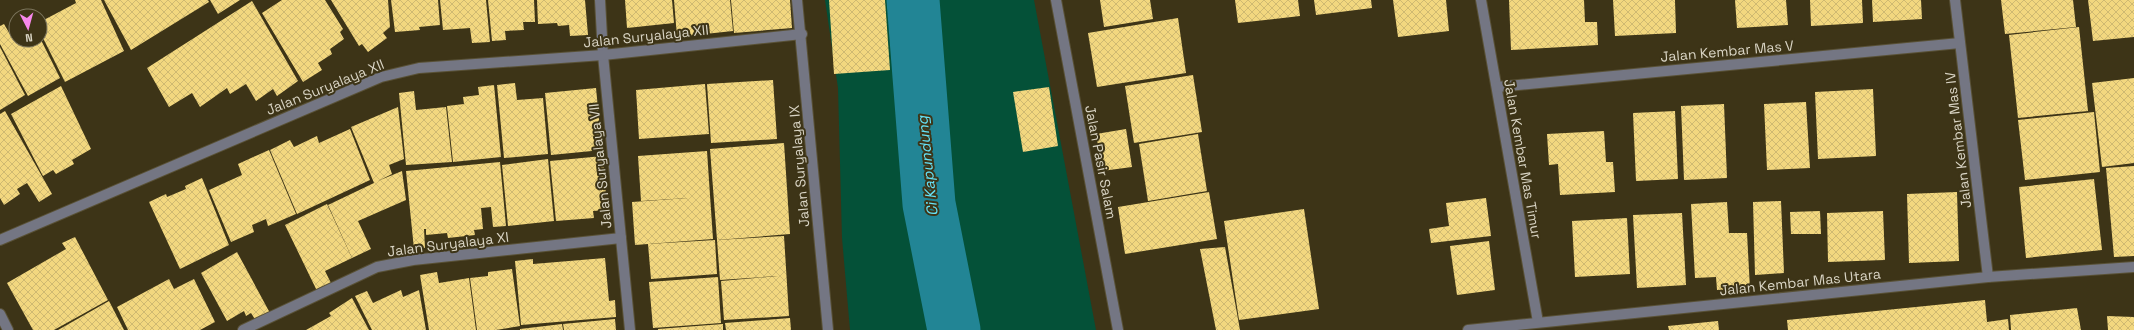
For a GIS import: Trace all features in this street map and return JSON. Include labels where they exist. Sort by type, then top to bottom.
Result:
[{"type":"street","name":"Jalan Suryalaya VII","points":[[600,0],[603,55],[630,330]]},
{"type":"street","name":"Jalan Suryalaya IX","points":[[797,0],[802,34],[828,330]]},
{"type":"street","name":"Jalan Pasir Salam","points":[[1056,0],[1118,330]]},
{"type":"street","name":"Jalan Kembar Mas Timur","points":[[1481,0],[1538,322]]},
{"type":"street","name":"Jalan Kembar Mas IV","points":[[1955,0],[1988,277]]},
{"type":"street","name":"Jalan Suryalaya XII","points":[[0,240],[381,77],[420,68],[603,55],[802,34]]},
{"type":"street","name":"Jalan Kembar Mas V","points":[[1497,87],[1960,43]]},
{"type":"street","name":"Jalan Suryalaya XI","points":[[243,330],[377,267],[413,260],[621,238]]},
{"type":"street","name":"Jalan Kembar Mas Utara","points":[[1468,330],[1988,277],[2134,267]]},
{"type":"street","points":[[0,314],[8,330]]},
{"type":"green space","points":[[825,0],[1034,0],[1096,330],[850,330],[842,238],[838,88]]},
{"type":"building","points":[[75,0],[101,0],[124,51],[65,82],[48,48],[48,18],[76,3]]},
{"type":"building","points":[[104,0],[208,0],[209,2],[131,50]]},
{"type":"building","points":[[210,0],[240,0],[218,14]]},
{"type":"building","points":[[282,0],[325,0],[343,29],[340,32],[344,39],[330,49],[332,54],[318,63],[322,70],[303,82],[262,13]]},
{"type":"building","points":[[331,0],[388,0],[390,27],[383,33],[387,38],[368,52],[362,44],[359,46]]},
{"type":"building","points":[[391,0],[438,0],[440,25],[419,27],[420,30],[395,32]]},
{"type":"building","points":[[440,0],[486,0],[490,42],[472,43],[470,28],[443,30]]},
{"type":"building","points":[[488,0],[534,0],[535,22],[523,22],[524,30],[505,31],[506,40],[492,41]]},
{"type":"building","points":[[537,0],[585,0],[588,35],[570,36],[569,25],[558,26],[557,23],[538,24]]},
{"type":"building","points":[[625,0],[672,0],[674,23],[627,28]]},
{"type":"building","points":[[674,0],[730,0],[733,31],[677,37]]},
{"type":"building","points":[[731,0],[790,0],[792,28],[734,33]]},
{"type":"building","points":[[829,0],[885,0],[890,70],[834,74]]},
{"type":"building","points":[[1100,0],[1150,0],[1153,19],[1104,27]]},
{"type":"building","points":[[1235,0],[1298,0],[1300,16],[1238,23]]},
{"type":"building","points":[[1314,0],[1371,0],[1372,8],[1316,15]]},
{"type":"building","points":[[1393,0],[1446,0],[1449,31],[1398,37]]},
{"type":"building","points":[[1509,0],[1584,0],[1585,22],[1597,22],[1598,45],[1511,50]]},
{"type":"building","points":[[1613,0],[1675,0],[1676,33],[1615,36]]},
{"type":"building","points":[[1735,0],[1786,0],[1788,25],[1737,28]]},
{"type":"building","points":[[1810,0],[1862,0],[1863,23],[1811,26]]},
{"type":"building","points":[[1872,0],[1921,0],[1922,19],[1873,22]]},
{"type":"building","points":[[2001,0],[2073,0],[2076,27],[2005,34]]},
{"type":"building","points":[[2088,0],[2134,0],[2134,37],[2093,41]]},
{"type":"building","points":[[252,1],[298,81],[277,96],[273,89],[256,101],[246,84],[230,94],[227,88],[200,107],[192,93],[169,107],[147,68]]},
{"type":"building","points":[[1178,18],[1186,73],[1097,87],[1088,33]]},
{"type":"building","points":[[4,24],[8,31],[8,48],[45,48],[60,78],[28,96],[0,44],[0,26]]},
{"type":"building","points":[[2079,27],[2088,111],[2018,118],[2009,35]]},
{"type":"building","points":[[0,47],[25,95],[0,110]]},
{"type":"building","points":[[1193,75],[1202,132],[1134,143],[1125,86]]},
{"type":"building","points":[[2134,78],[2134,163],[2102,167],[2092,83]]},
{"type":"building","points":[[773,80],[777,139],[711,143],[707,84]]},
{"type":"building","points":[[515,83],[517,100],[543,98],[548,154],[504,158],[497,85]]},
{"type":"building","points":[[705,84],[709,134],[639,139],[636,90]]},
{"type":"building","points":[[494,85],[501,157],[453,162],[447,106],[464,104],[463,97],[479,95],[478,87]]},
{"type":"building","points":[[61,86],[91,149],[72,160],[74,164],[56,174],[53,170],[43,176],[11,114]]},
{"type":"building","points":[[1049,87],[1058,146],[1023,152],[1013,92]]},
{"type":"building","points":[[596,88],[602,150],[551,155],[545,93]]},
{"type":"building","points":[[1873,89],[1876,156],[1818,159],[1815,92]]},
{"type":"building","points":[[414,91],[416,110],[446,107],[452,162],[406,165],[399,93]]},
{"type":"building","points":[[1806,102],[1810,168],[1767,170],[1764,104]]},
{"type":"building","points":[[1724,104],[1727,178],[1684,180],[1681,106]]},
{"type":"building","points":[[398,107],[404,159],[389,165],[392,174],[378,181],[402,171],[406,200],[358,221],[371,249],[352,258],[328,205],[374,183],[351,127]]},
{"type":"building","points":[[5,111],[52,194],[39,202],[27,183],[17,189],[20,194],[4,205],[0,198],[0,114]]},
{"type":"building","points":[[1675,111],[1678,179],[1636,181],[1633,113]]},
{"type":"building","points":[[2094,112],[2100,172],[2025,180],[2018,120]]},
{"type":"building","points":[[350,129],[370,180],[297,214],[270,150],[290,140],[294,147],[317,136],[319,143]]},
{"type":"building","points":[[1126,129],[1132,167],[1102,171],[1096,134]]},
{"type":"building","points":[[1604,131],[1606,162],[1613,162],[1615,192],[1560,195],[1558,164],[1549,165],[1547,134]]},
{"type":"building","points":[[1198,134],[1207,191],[1148,201],[1139,144]]},
{"type":"building","points":[[784,143],[790,234],[717,240],[710,149]]},
{"type":"building","points":[[269,150],[296,214],[268,226],[266,219],[252,225],[254,232],[231,242],[209,190],[242,175],[238,164]]},
{"type":"building","points":[[707,151],[713,239],[635,245],[632,202],[688,198],[641,201],[638,156]]},
{"type":"building","points":[[603,156],[607,210],[593,211],[594,218],[556,221],[550,161]]},
{"type":"building","points":[[548,159],[554,221],[508,226],[502,165]]},
{"type":"building","points":[[500,162],[506,226],[493,227],[491,207],[481,208],[483,229],[474,230],[475,235],[448,238],[447,233],[426,235],[426,229],[424,229],[425,248],[414,249],[406,171]]},
{"type":"building","points":[[2134,166],[2134,256],[2114,257],[2106,168]]},
{"type":"building","points":[[202,178],[229,245],[180,269],[149,202],[166,194],[167,197],[186,189],[185,186]]},
{"type":"building","points":[[2094,179],[2102,250],[2026,258],[2019,187]]},
{"type":"building","points":[[1209,192],[1217,239],[1125,254],[1118,207]]},
{"type":"building","points":[[1957,192],[1959,261],[1909,263],[1907,194]]},
{"type":"building","points":[[1486,198],[1491,236],[1431,243],[1429,229],[1449,226],[1446,203]]},
{"type":"building","points":[[1781,201],[1784,273],[1755,275],[1753,202]]},
{"type":"building","points":[[1727,202],[1729,233],[1747,233],[1750,289],[1717,290],[1716,277],[1695,278],[1691,204]]},
{"type":"building","points":[[327,204],[352,258],[325,271],[332,285],[318,293],[285,225]]},
{"type":"building","points":[[1304,209],[1319,309],[1239,320],[1224,221]]},
{"type":"building","points":[[1820,211],[1821,234],[1791,234],[1790,212]]},
{"type":"building","points":[[1883,211],[1885,260],[1828,262],[1827,213]]},
{"type":"building","points":[[1682,213],[1686,285],[1637,288],[1633,215]]},
{"type":"building","points":[[1627,218],[1630,274],[1575,277],[1572,221]]},
{"type":"building","points":[[784,236],[789,316],[724,320],[721,281],[778,276],[720,280],[717,240]]},
{"type":"building","points":[[75,237],[108,300],[54,330],[33,330],[7,283],[66,249],[62,243]]},
{"type":"building","points":[[715,240],[717,274],[651,279],[648,244]]},
{"type":"building","points":[[1489,241],[1495,290],[1457,295],[1450,246]]},
{"type":"building","points":[[1225,247],[1240,330],[1216,330],[1200,249]]},
{"type":"building","points":[[237,252],[270,313],[256,321],[251,313],[246,316],[244,311],[227,321],[201,273]]},
{"type":"building","points":[[605,258],[609,301],[615,300],[616,317],[521,325],[515,261],[533,259],[533,264]]},
{"type":"building","points":[[512,269],[520,326],[496,330],[477,330],[470,278],[488,276],[488,272]]},
{"type":"building","points":[[437,272],[439,283],[469,278],[476,330],[429,330],[420,275]]},
{"type":"building","points":[[718,277],[721,323],[653,328],[649,282]]},
{"type":"building","points":[[169,279],[174,289],[194,279],[215,322],[200,330],[128,330],[117,307]]},
{"type":"building","points":[[401,290],[403,297],[419,290],[426,330],[372,330],[355,296],[367,291],[373,303]]},
{"type":"building","points":[[352,298],[369,330],[306,330],[331,316],[329,313]]},
{"type":"building","points":[[1985,300],[1987,322],[2008,319],[2009,330],[1788,330],[1787,320]]},
{"type":"building","points":[[109,301],[124,330],[58,330]]},
{"type":"building","points":[[2077,308],[2081,330],[2011,330],[2010,315]]},
{"type":"building","points":[[2107,316],[2134,317],[2134,330],[2108,330]]},
{"type":"building","points":[[790,318],[791,330],[726,330],[725,323]]},
{"type":"building","points":[[615,319],[616,330],[564,330],[563,324]]},
{"type":"building","points":[[1718,321],[1719,330],[1669,330],[1668,326]]},
{"type":"building","points":[[562,324],[563,330],[520,330],[520,329]]},
{"type":"building","points":[[723,324],[723,330],[658,330],[658,329]]},
{"type":"waterway","name":"Ci Kapundung","points":[[913,0],[929,204],[954,330]]}]
